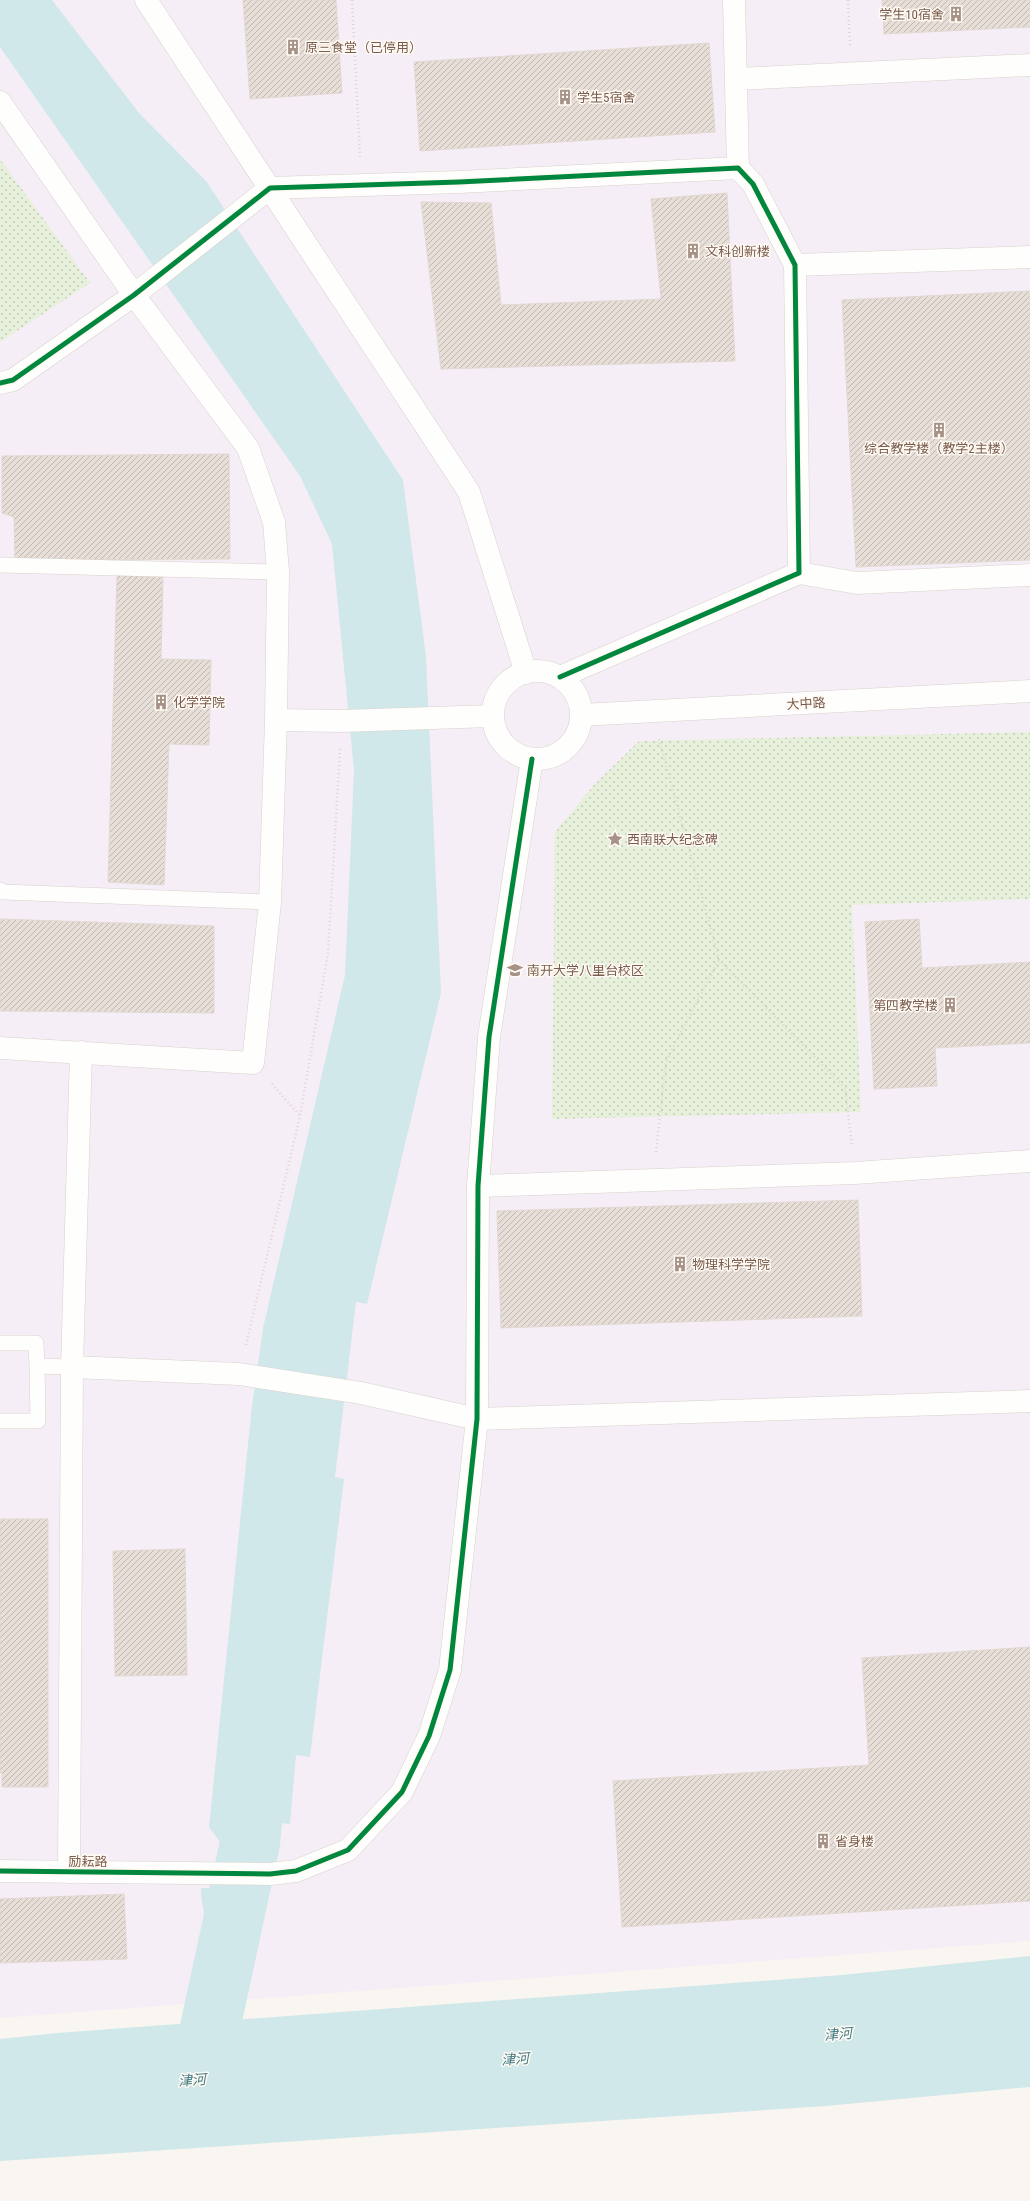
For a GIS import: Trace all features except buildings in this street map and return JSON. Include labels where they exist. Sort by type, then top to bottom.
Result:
[{"type":"street","points":[[146,0],[468,492],[526,672]]},
{"type":"street","points":[[734,0],[738,168],[753,184],[795,265],[799,573]]},
{"type":"street","points":[[736,79],[1030,65]]},
{"type":"street","points":[[0,102],[134,295],[248,448],[274,522],[278,572],[276,720],[270,902],[253,1063],[0,1048]]},
{"type":"street","points":[[0,383],[13,380],[134,295],[270,188],[738,168]]},
{"type":"street","points":[[795,265],[1030,257]]},
{"type":"street","points":[[560,678],[799,573],[857,583],[1030,575]]},
{"type":"street","points":[[526,672],[547,672],[560,678],[572,687],[579,700],[581,715],[579,729],[572,742],[563,751],[551,757],[538,760],[513,754],[503,745],[496,734],[492,716],[492,707],[497,694],[506,682],[526,672]]},
{"type":"street","name":"大中路","points":[[581,715],[1030,691]]},
{"type":"street","points":[[276,720],[342,721],[492,716]]},
{"type":"street","name":"励耘路","points":[[0,1872],[177,1872],[270,1874],[296,1871],[348,1850],[402,1792],[429,1736],[450,1670],[477,1419],[478,1186],[489,1037],[532,759]]},
{"type":"street","points":[[70,1872],[72,1368],[81,1052]]},
{"type":"street","points":[[478,1186],[855,1172],[1030,1161]]},
{"type":"street","points":[[72,1368],[239,1374],[361,1393],[477,1419],[1030,1401]]},
{"type":"lane","points":[[0,566],[278,572]]},
{"type":"lane","points":[[0,890],[3,892],[270,902]]},
{"type":"lane","points":[[0,1343],[36,1343],[38,1421],[0,1421]]},
{"type":"lane","points":[[37,1366],[72,1368]]},
{"type":"path","points":[[352,0],[362,185]]},
{"type":"path","points":[[848,0],[852,74]]},
{"type":"path","points":[[652,711],[719,960],[845,1088],[855,1172]]},
{"type":"path","points":[[239,1374],[300,1116],[328,953],[342,721]]},
{"type":"path","points":[[653,1180],[666,1061],[719,960]]},
{"type":"path","points":[[253,1063],[300,1116]]},
{"type":"shaded area","name":"南开大学八里台校区","points":[[0,0],[1030,0],[1030,1941],[0,2018]]},
{"type":"green space","points":[[0,159],[90,283],[0,342]]},
{"type":"green space","points":[[1030,732],[1030,899],[852,905],[861,1112],[552,1119],[555,832],[594,785],[639,741]]},
{"type":"water","points":[[0,0],[52,0],[139,113],[206,181],[403,480],[426,657],[441,993],[367,1304],[356,1302],[335,1477],[344,1479],[310,1757],[296,1755],[290,1824],[279,1823],[250,1843],[220,1842],[209,1827],[252,1405],[263,1328],[345,975],[354,770],[332,544],[300,476],[0,47]]},
{"type":"water","points":[[201,1888],[255,1889],[250,1916],[239,1930],[216,1932],[208,1921],[204,1912]]},
{"type":"water","name":"津河","points":[[1030,1956],[1030,2087],[826,2106],[0,2161],[0,2039],[57,2033],[842,1975]]},
{"type":"waterway","name":"津河","points":[[199,2079],[250,1843],[258,1760]]},
{"type":"cycle path","points":[[0,383],[13,380],[134,295],[270,188],[459,182],[738,168],[753,184],[795,265],[799,573],[560,677]]},
{"type":"cycle path","points":[[0,1871],[270,1874],[296,1871],[348,1850],[402,1792],[429,1736],[450,1670],[477,1419],[478,1186],[489,1037],[532,759]]},
{"type":"place","name":"学生10宿舍","points":[[956,14]]},
{"type":"place","name":"原三食堂（已停用）","points":[[293,47]]},
{"type":"place","name":"学生5宿舍","points":[[565,97]]},
{"type":"place","name":"文科创新楼","points":[[693,251]]},
{"type":"place","name":"综合教学楼（教学2主楼）","points":[[939,430]]},
{"type":"place","name":"化学学院","points":[[161,702]]},
{"type":"place","name":"西南联大纪念碑","points":[[615,839]]},
{"type":"place","name":"南开大学八里台校区","points":[[515,970]]},
{"type":"place","name":"第四教学楼","points":[[950,1005]]},
{"type":"place","name":"物理科学学院","points":[[680,1264]]},
{"type":"place","name":"省身楼","points":[[823,1841]]}]
